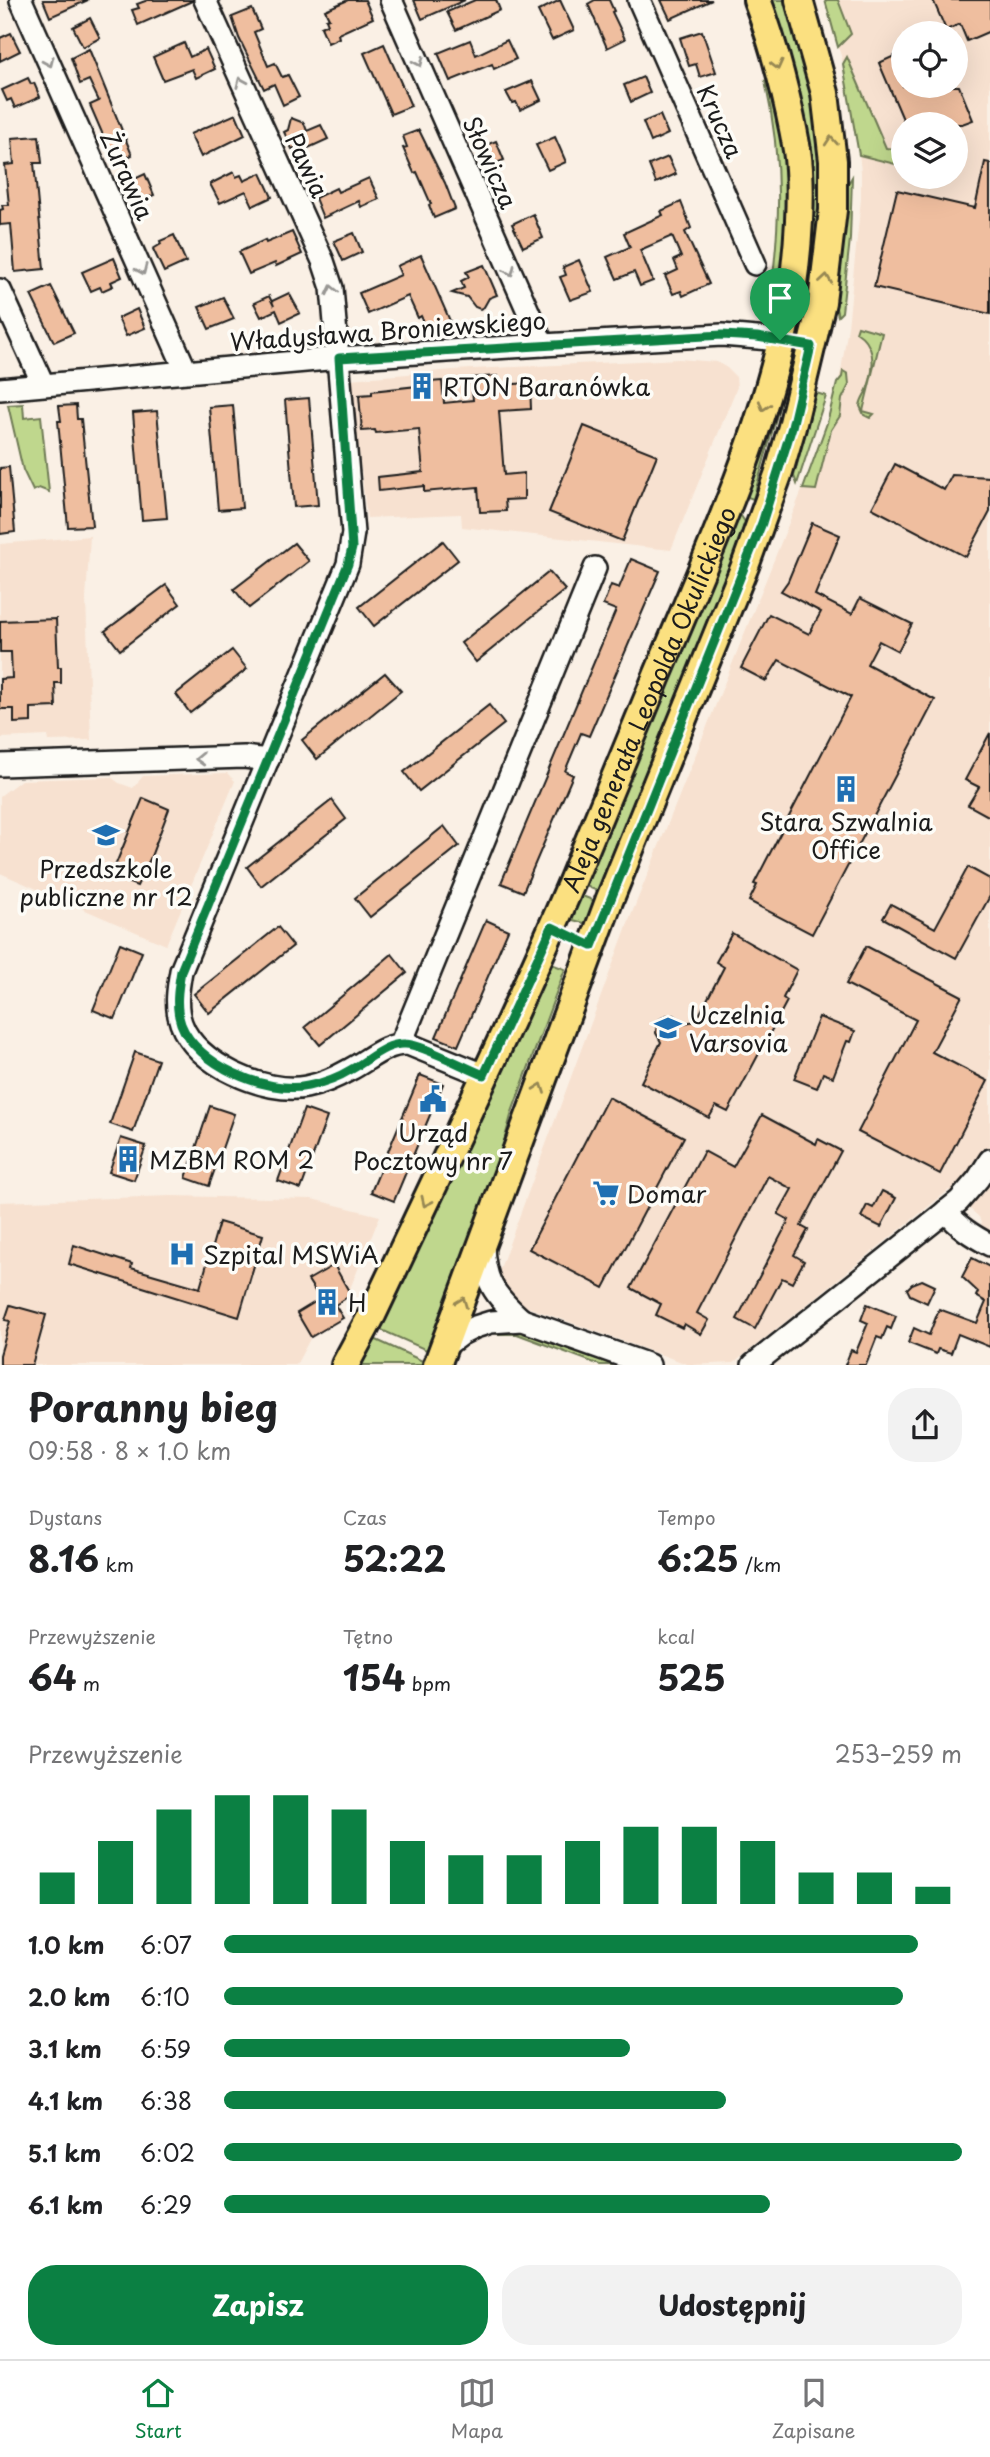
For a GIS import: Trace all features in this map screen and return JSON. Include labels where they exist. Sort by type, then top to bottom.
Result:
[{"type":"main road","name":"Aleja generała Leopolda Okulickiego","points":[[345,1365],[373,1313],[552,927],[727,506],[764,407],[792,290],[797,242],[798,166],[797,150],[784,95],[758,0]]},
{"type":"main road","name":"Aleja generała Leopolda Okulickiego","points":[[441,1356],[592,946],[762,523],[788,439],[822,302],[830,247],[833,161],[825,93],[799,0]]},
{"type":"main road","points":[[780,340],[811,346]]},
{"type":"main road","points":[[727,506],[735,502],[744,503],[757,513],[762,523]]},
{"type":"main road","points":[[552,927],[592,946]]},
{"type":"street","name":"Żurawia","points":[[21,0],[186,371]]},
{"type":"street","name":"Pawia","points":[[205,0],[328,272],[335,300],[352,548],[348,564],[181,971],[177,1001],[182,1026],[190,1040],[210,1061],[252,1080],[292,1088],[333,1078],[388,1046],[401,1044]]},
{"type":"street","name":"Słowicza","points":[[391,0],[542,345]]},
{"type":"street","name":"Krucza","points":[[639,0],[755,264]]},
{"type":"street","points":[[0,290],[43,384]]},
{"type":"street","name":"Władysława Broniewskiego","points":[[0,389],[339,358],[542,345],[738,335],[780,340]]},
{"type":"street","points":[[484,1075],[408,1044],[401,1044],[595,568]]},
{"type":"street","points":[[0,765],[244,757],[268,760]]},
{"type":"street","points":[[753,1365],[946,1211],[969,1190],[990,1160]]},
{"type":"street","points":[[946,1211],[971,1236],[990,1245]]},
{"type":"street","points":[[483,1244],[483,1267],[490,1286],[504,1305],[522,1320],[649,1365]]},
{"type":"street","points":[[441,1356],[475,1327],[491,1322],[522,1320]]},
{"type":"shaded area","points":[[825,0],[990,0],[990,1240],[986,1238],[979,1217],[949,1190],[734,1363],[690,1365],[522,1305],[512,1300],[498,1274],[628,923],[823,438],[841,371],[848,327],[861,199],[858,143],[843,63]]},
{"type":"shaded area","points":[[679,359],[717,362],[736,377],[737,387],[671,550],[462,527],[461,514],[367,518],[350,379],[453,370]]},
{"type":"shaded area","points":[[90,536],[86,599],[91,740],[49,741],[48,736],[0,738],[0,544]]},
{"type":"shaded area","name":"Przedszkole publiczne nr 12","points":[[227,773],[235,781],[166,945],[0,873],[0,796],[21,780],[111,777],[133,788],[143,776]]},
{"type":"shaded area","name":"Szpital MSWiA","points":[[171,1196],[312,1199],[380,1216],[349,1291],[351,1295],[335,1305],[343,1318],[311,1337],[296,1365],[0,1365],[0,1202]]},
{"type":"green space","points":[[767,0],[790,0],[815,104],[821,211],[810,301],[804,318],[802,311],[811,219]]},
{"type":"green space","points":[[825,0],[838,0],[851,34],[838,47]]},
{"type":"green space","points":[[847,57],[886,148],[891,149],[891,163],[859,155],[843,64]]},
{"type":"green space","points":[[765,81],[773,84],[786,158],[787,200],[779,286],[776,304],[768,316],[778,198],[775,142]]},
{"type":"green space","points":[[852,177],[850,239],[842,312],[838,316],[835,305],[844,236],[846,187]]},
{"type":"green space","points":[[858,326],[882,333],[863,411],[874,414],[870,418],[864,415],[860,406],[870,382],[873,365],[868,343],[856,332]]},
{"type":"green space","points":[[843,371],[848,374],[849,385],[842,399],[840,416],[831,430],[816,490],[803,489],[827,423],[837,383]]},
{"type":"green space","points":[[779,385],[785,386],[753,499],[742,495]]},
{"type":"green space","points":[[816,393],[826,396],[797,484],[794,476]]},
{"type":"green space","points":[[23,404],[24,418],[41,416],[49,492],[39,488],[33,491],[23,470],[8,405]]},
{"type":"green space","points":[[734,515],[741,516],[745,522],[725,586],[602,893],[581,884]]},
{"type":"green space","points":[[577,894],[598,902],[588,924],[568,916]]},
{"type":"green space","points":[[546,962],[565,969],[512,1112],[485,1210],[431,1352],[377,1328]]},
{"type":"green space","points":[[513,1327],[623,1365],[600,1365],[517,1334],[497,1334],[493,1331]]},
{"type":"green space","points":[[372,1338],[427,1363],[356,1365]]},
{"type":"building","points":[[43,0],[88,0],[50,17]]},
{"type":"building","points":[[148,0],[192,1],[138,25],[132,10],[139,8],[137,4]]},
{"type":"building","points":[[348,0],[365,0],[373,18],[338,34],[339,38],[328,43],[321,27],[328,24],[326,19],[329,18],[325,10]]},
{"type":"building","points":[[414,0],[465,0],[422,19]]},
{"type":"building","points":[[475,0],[496,0],[500,10],[456,30],[447,12]]},
{"type":"building","points":[[560,0],[574,30],[552,40],[538,11]]},
{"type":"building","points":[[595,0],[609,0],[625,39],[607,48],[588,4]]},
{"type":"building","points":[[661,0],[712,0],[670,19]]},
{"type":"building","points":[[933,0],[990,0],[990,31],[968,41],[968,21],[942,21]]},
{"type":"building","points":[[252,9],[261,29],[254,32],[268,66],[275,63],[282,77],[288,75],[299,97],[283,105],[274,84],[264,89],[239,38],[232,17]]},
{"type":"building","points":[[90,18],[100,38],[83,47],[73,27]]},
{"type":"building","points":[[702,31],[716,72],[700,77],[696,64],[689,66],[680,38]]},
{"type":"building","points":[[11,33],[20,51],[0,61],[0,38]]},
{"type":"building","points":[[470,40],[476,55],[507,40],[516,59],[494,69],[492,64],[450,81],[438,53]]},
{"type":"building","points":[[184,43],[190,57],[206,49],[215,69],[196,78],[192,69],[163,80],[153,57]]},
{"type":"building","points":[[384,44],[411,106],[391,114],[364,53]]},
{"type":"building","points":[[89,49],[132,155],[115,163],[90,105],[99,101],[89,80],[80,84],[71,58]]},
{"type":"building","points":[[891,58],[891,91],[879,63]]},
{"type":"building","points":[[643,77],[650,93],[631,102],[624,85]]},
{"type":"building","points":[[28,78],[31,84],[34,83],[40,97],[15,108],[11,99],[7,101],[2,90]]},
{"type":"building","points":[[532,81],[541,100],[520,110],[506,92]]},
{"type":"building","points":[[894,98],[964,98],[973,120],[968,122],[968,112],[900,112]]},
{"type":"building","points":[[236,114],[245,135],[201,157],[190,134]]},
{"type":"building","points":[[660,115],[668,134],[651,142],[643,122]]},
{"type":"building","points":[[291,118],[304,123],[307,131],[321,125],[328,139],[304,150],[302,145],[292,149],[284,132],[288,130]]},
{"type":"building","points":[[419,130],[455,209],[434,218],[417,172],[414,173],[403,148],[407,147],[403,136]]},
{"type":"building","points":[[39,136],[42,163],[34,163],[44,269],[15,272],[11,224],[0,225],[2,205],[9,205],[5,165],[14,164],[12,138]]},
{"type":"building","points":[[555,137],[566,162],[548,170],[536,145]]},
{"type":"building","points":[[496,141],[504,160],[487,167],[478,148]]},
{"type":"building","points":[[668,157],[676,174],[656,183],[649,165]]},
{"type":"building","points":[[985,162],[990,163],[990,314],[874,287],[897,190],[975,208]]},
{"type":"building","points":[[234,172],[236,177],[241,175],[244,181],[261,173],[272,197],[253,206],[246,191],[220,203],[210,184]]},
{"type":"building","points":[[145,174],[154,195],[143,200],[125,202],[122,196],[130,192],[126,183]]},
{"type":"building","points":[[369,178],[379,199],[361,207],[359,201],[323,218],[315,198],[336,188],[338,192]]},
{"type":"building","points":[[681,202],[691,228],[685,232],[709,284],[683,296],[681,291],[673,294],[665,276],[678,270],[674,260],[681,257],[672,236],[640,250],[653,281],[640,286],[634,272],[617,279],[607,257],[630,247],[624,233],[663,215],[661,211]]},
{"type":"building","points":[[533,214],[543,238],[523,247],[512,224]]},
{"type":"building","points":[[292,232],[302,254],[249,274],[239,252]]},
{"type":"building","points":[[354,233],[362,252],[343,261],[334,241]]},
{"type":"building","points":[[174,235],[186,262],[164,272],[153,249],[161,244],[160,241]]},
{"type":"building","points":[[421,255],[451,323],[425,325],[421,316],[418,318],[408,296],[368,314],[359,293],[401,275],[397,266]]},
{"type":"building","points":[[114,258],[122,277],[111,282],[113,286],[102,291],[100,287],[91,291],[82,272]]},
{"type":"building","points":[[579,260],[593,292],[570,300],[560,277],[566,275],[563,267]]},
{"type":"building","points":[[484,265],[497,295],[489,298],[480,309],[467,297],[452,293],[464,288],[461,281],[469,277],[466,272]]},
{"type":"building","points":[[51,286],[74,333],[54,342],[31,295]]},
{"type":"building","points":[[289,293],[300,313],[281,322],[276,310],[261,317],[254,303],[269,296],[274,306],[272,301]]},
{"type":"building","points":[[223,297],[234,319],[209,329],[199,307]]},
{"type":"building","points":[[137,309],[145,328],[126,336],[118,318]]},
{"type":"building","points":[[497,376],[498,385],[530,383],[531,409],[499,411],[504,475],[524,473],[524,499],[505,500],[506,511],[480,512],[478,487],[424,492],[424,486],[379,491],[378,477],[423,472],[419,429],[376,433],[375,430],[362,431],[359,395],[417,386],[417,383],[442,381],[444,403],[473,400],[471,378]]},
{"type":"building","points":[[309,398],[318,505],[294,507],[285,400]]},
{"type":"building","points":[[76,405],[77,419],[81,419],[92,526],[68,527],[58,421],[61,421],[59,406]]},
{"type":"building","points":[[233,405],[242,508],[218,510],[209,407]]},
{"type":"building","points":[[157,411],[167,518],[142,520],[133,413]]},
{"type":"building","points":[[584,426],[657,455],[622,541],[549,512]]},
{"type":"building","points":[[895,464],[944,490],[952,475],[990,477],[990,512],[966,557],[872,508]]},
{"type":"building","points":[[9,467],[15,532],[0,534],[0,468]]},
{"type":"building","name":"Stara Szwalnia Office","points":[[812,523],[840,535],[815,595],[852,614],[860,598],[912,624],[898,651],[879,641],[867,664],[935,700],[812,934],[749,901],[757,885],[754,884],[851,697],[779,660],[766,681],[741,668],[769,614],[809,634],[821,612],[781,591],[788,581]]},
{"type":"building","points":[[443,541],[458,560],[374,626],[359,607]]},
{"type":"building","points":[[294,543],[309,561],[249,608],[234,589]]},
{"type":"building","points":[[631,559],[660,571],[589,736],[581,733],[565,771],[573,775],[523,892],[501,883],[616,610],[603,605],[611,585],[619,588]]},
{"type":"building","points":[[549,572],[565,590],[476,662],[461,643]]},
{"type":"building","points":[[166,585],[180,604],[120,650],[105,631]]},
{"type":"building","points":[[56,619],[61,683],[55,683],[56,707],[31,708],[31,722],[14,723],[14,709],[0,709],[0,679],[12,678],[11,652],[0,652],[0,621]]},
{"type":"building","points":[[232,650],[247,669],[190,713],[176,694]]},
{"type":"building","points":[[385,673],[401,691],[317,759],[302,740]]},
{"type":"building","points":[[489,705],[504,724],[419,791],[404,772]]},
{"type":"building","points":[[990,733],[990,817],[968,805],[979,787],[965,780]]},
{"type":"building","points":[[143,798],[169,809],[137,886],[111,876]]},
{"type":"building","points":[[332,800],[346,819],[261,886],[247,867]]},
{"type":"building","points":[[444,826],[459,846],[370,917],[355,898]]},
{"type":"building","points":[[968,867],[990,879],[990,896],[956,958],[883,918],[891,904],[935,928]]},
{"type":"building","points":[[486,920],[508,930],[458,1046],[436,1037]]},
{"type":"building","points":[[278,927],[293,946],[209,1013],[194,994]]},
{"type":"building","points":[[732,933],[797,970],[783,998],[787,1001],[728,1112],[716,1106],[709,1118],[641,1082],[661,1042],[656,1033],[657,1021],[667,1015],[674,1015],[684,1023],[696,1021],[724,967],[716,962]]},
{"type":"building","points":[[120,943],[142,952],[115,1019],[93,1010]]},
{"type":"building","points":[[866,946],[962,996],[932,1052],[988,1081],[940,1174],[858,1132],[916,1020],[846,984]]},
{"type":"building","points":[[392,954],[407,973],[320,1045],[305,1027]]},
{"type":"building","points":[[819,1017],[855,1031],[851,1042],[847,1041],[833,1077],[823,1073],[817,1088],[794,1079]]},
{"type":"building","points":[[135,1052],[158,1060],[133,1132],[110,1124]]},
{"type":"building","points":[[420,1075],[443,1084],[394,1201],[371,1192]]},
{"type":"building","name":"Domar","points":[[608,1097],[684,1137],[604,1288],[529,1249]]},
{"type":"building","points":[[210,1106],[234,1114],[209,1186],[186,1178]]},
{"type":"building","points":[[304,1109],[327,1117],[301,1189],[278,1181]]},
{"type":"building","points":[[762,1115],[816,1144],[818,1139],[841,1151],[801,1226],[808,1230],[794,1255],[804,1261],[792,1283],[782,1278],[755,1329],[737,1319],[789,1220],[778,1214],[792,1189],[768,1176],[697,1313],[709,1320],[701,1334],[684,1324],[682,1328],[656,1315],[661,1304],[631,1288],[704,1151],[733,1167]]},
{"type":"building","name":"MZBM ROM 2","points":[[121,1138],[146,1146],[134,1180],[109,1172]]},
{"type":"building","points":[[882,1191],[896,1198],[881,1227],[861,1217],[867,1205],[873,1208]]},
{"type":"building","points":[[219,1222],[263,1235],[239,1317],[69,1264],[74,1245],[132,1264],[131,1268],[200,1288]]},
{"type":"building","points":[[972,1258],[990,1267],[990,1347],[958,1334],[951,1353],[938,1349],[936,1354],[908,1343],[914,1328],[929,1335],[939,1309],[977,1323],[986,1302],[976,1296],[978,1292],[962,1277]]},
{"type":"building","name":"H","points":[[334,1265],[351,1295],[335,1305],[343,1318],[311,1337],[297,1313],[320,1299],[308,1280]]},
{"type":"building","points":[[922,1280],[935,1286],[927,1303],[910,1295],[907,1289]]},
{"type":"building","points":[[867,1304],[896,1316],[891,1329],[887,1327],[882,1339],[877,1337],[866,1365],[845,1365],[851,1350],[856,1352],[868,1323],[861,1320]]},
{"type":"building","points":[[10,1305],[46,1315],[32,1365],[0,1365],[0,1355],[10,1321],[5,1320]]},
{"type":"place","name":"RTON Baranówka","points":[[422,386]]},
{"type":"place","name":"Stara Szwalnia Office","points":[[846,789]]},
{"type":"place","name":"Przedszkole publiczne nr 12","points":[[106,835]]},
{"type":"place","name":"Uczelnia Varsovia","points":[[668,1028]]},
{"type":"place","name":"Urząd Pocztowy nr 7","points":[[433,1099]]},
{"type":"place","name":"MZBM ROM 2","points":[[128,1159]]},
{"type":"place","name":"Domar","points":[[606,1193]]},
{"type":"place","name":"Szpital MSWiA","points":[[182,1254]]},
{"type":"place","name":"H","points":[[327,1302]]},
{"type":"route","points":[[722,335],[780,340],[811,346],[778,475],[746,566],[592,946],[552,927],[484,1075],[408,1044],[388,1046],[351,1070],[333,1078],[292,1088],[252,1080],[210,1061],[190,1040],[178,1016],[181,971],[348,564],[352,548],[339,358],[722,335]]}]
